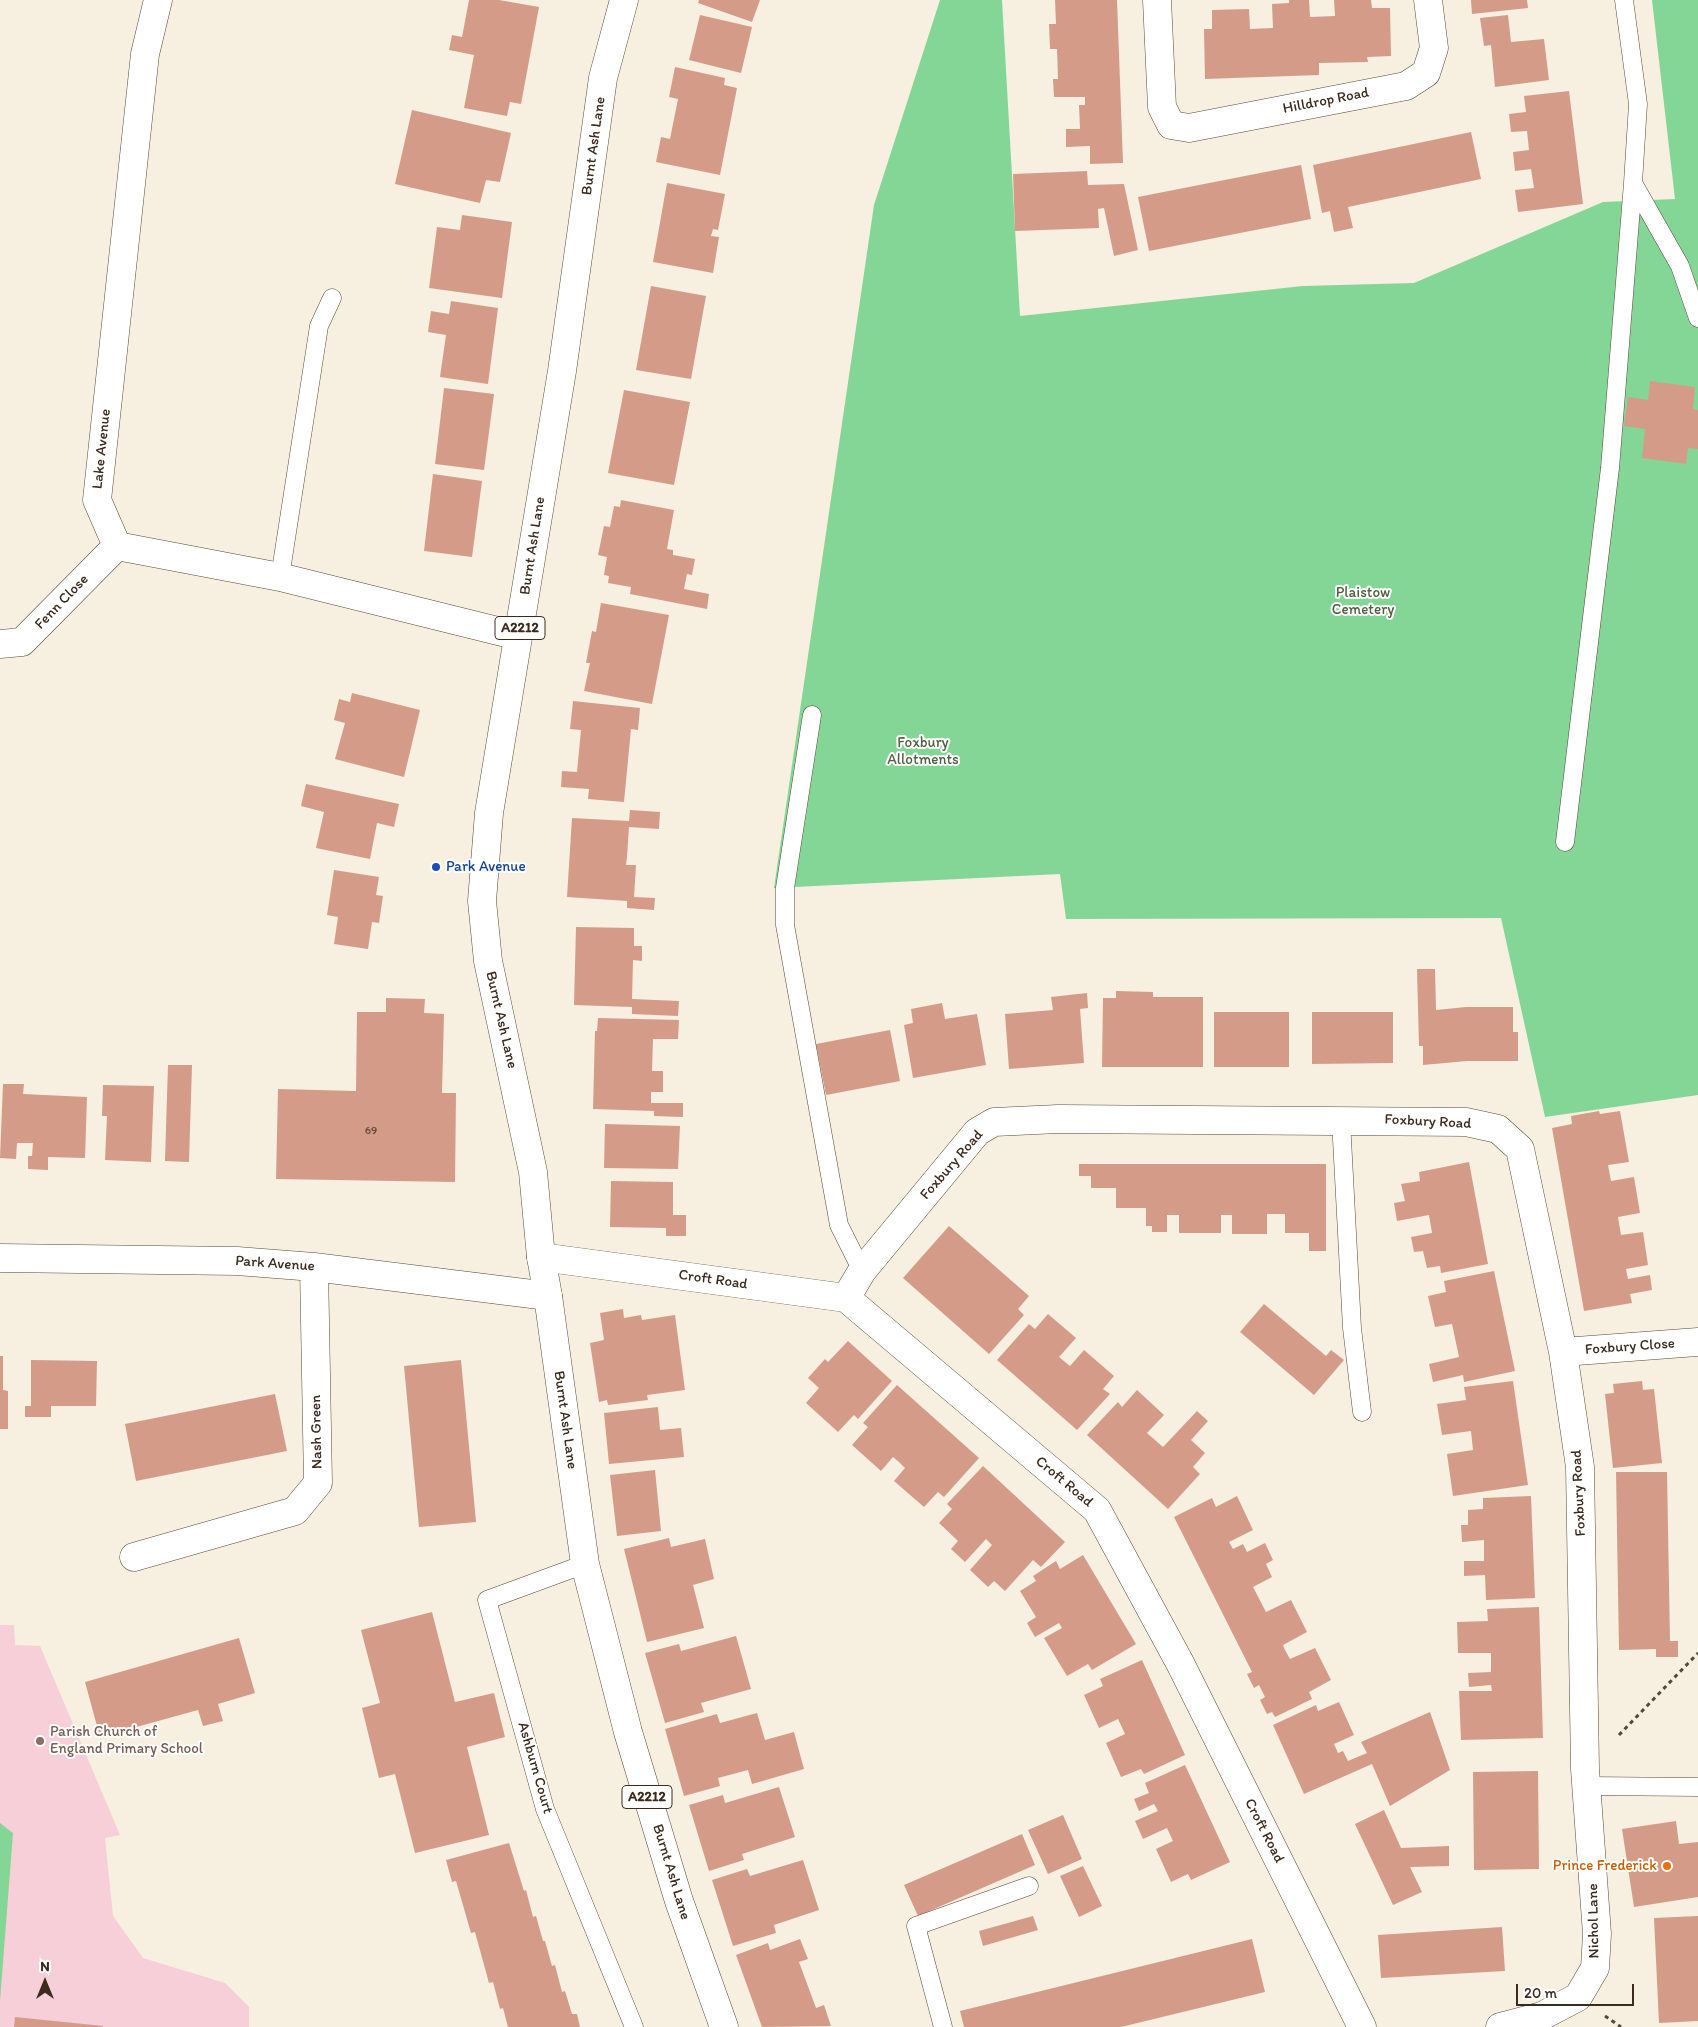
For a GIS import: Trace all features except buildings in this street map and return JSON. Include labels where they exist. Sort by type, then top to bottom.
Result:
[{"type":"street","name":"Lake Avenue","points":[[117,546],[97,500],[145,54],[158,0]]},
{"type":"street","name":"Burnt Ash Lane","points":[[624,0],[603,78],[562,371],[489,813],[482,901],[488,961],[533,1172],[541,1257],[585,1564],[628,1732],[679,1901],[724,2027]]},
{"type":"street","name":"Hilldrop Road","points":[[1157,0],[1162,107],[1171,125],[1189,128],[1406,86],[1426,73],[1434,48],[1428,0]]},
{"type":"street","points":[[117,546],[280,578],[518,636]]},
{"type":"street","name":"Fenn Close","points":[[0,644],[22,642],[117,546]]},
{"type":"street","name":"Foxbury Road","points":[[846,1298],[862,1271],[977,1132],[994,1122],[1058,1119],[1341,1120],[1466,1122],[1498,1129],[1520,1149],[1563,1352],[1580,1467],[1587,1778]]},
{"type":"street","name":"Croft Road","points":[[541,1257],[846,1298],[1097,1510],[1180,1662],[1362,2027]]},
{"type":"street","name":"Park Avenue","points":[[0,1258],[238,1261],[314,1267],[548,1296]]},
{"type":"street","name":"Nash Green","points":[[134,1557],[295,1512],[318,1483],[314,1267]]},
{"type":"street","name":"Foxbury Close","points":[[1563,1352],[1698,1342]]},
{"type":"street","name":"Nichol Lane","points":[[1500,2027],[1542,2016],[1578,1997],[1595,1968],[1597,1934],[1587,1778]]},
{"type":"lane","points":[[1565,842],[1610,468],[1633,183],[1638,104],[1624,0]]},
{"type":"lane","points":[[1633,183],[1680,266],[1698,318]]},
{"type":"lane","points":[[280,578],[319,326],[332,298]]},
{"type":"lane","points":[[812,715],[786,888],[785,925],[839,1225],[862,1271]]},
{"type":"lane","points":[[1341,1120],[1352,1328],[1362,1412]]},
{"type":"lane","name":"Ashburn Court","points":[[585,1564],[487,1600],[545,1809],[634,2027]]},
{"type":"lane","points":[[1587,1778],[1698,1787]]},
{"type":"lane","points":[[943,2027],[916,1926],[1029,1886]]},
{"type":"path","points":[[1587,1778],[1698,1653]]},
{"type":"shaded area","name":"Parish Church of England Primary School","points":[[0,1625],[14,1625],[15,1645],[40,1646],[120,1835],[105,1838],[113,1916],[143,1958],[225,1983],[249,2007],[249,2027],[0,2027]]},
{"type":"green space","name":"Plaistow Cemetery","points":[[940,0],[1002,0],[1020,316],[1303,286],[1414,283],[1603,202],[1675,199],[1652,0],[1698,0],[1698,1095],[1545,1117],[1501,918],[1066,919],[1060,874],[774,888],[874,205]]},
{"type":"green space","points":[[0,1823],[13,1833],[0,2001]]},
{"type":"place","name":"Park Avenue","points":[[436,867]]},
{"type":"place","name":"Parish Church of England Primary School","points":[[40,1741]]},
{"type":"place","name":"Prince Frederick","points":[[1667,1866]]},
{"type":"park label","name":"Foxbury Allotments","points":[[923,752]]}]
